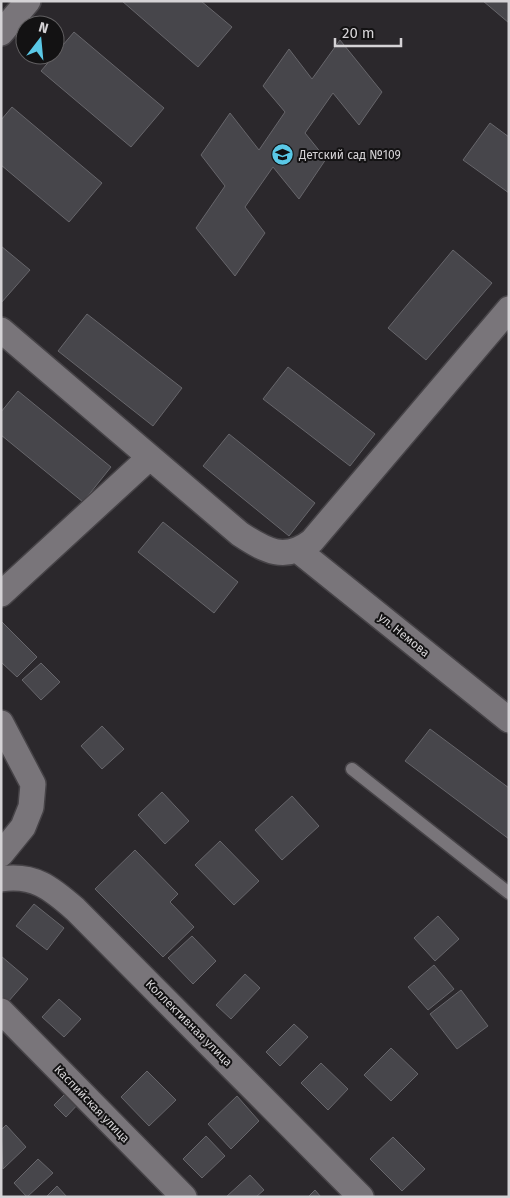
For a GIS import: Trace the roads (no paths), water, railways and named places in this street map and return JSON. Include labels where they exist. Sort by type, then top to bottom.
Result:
[{"type":"street","points":[[1,33],[28,1]]},
{"type":"street","points":[[1,330],[149,458],[255,543],[278,552],[299,551],[312,541],[509,308]]},
{"type":"street","points":[[1,594],[149,458]]},
{"type":"street","name":"ул. Немова","points":[[299,551],[509,720]]},
{"type":"street","points":[[1,723],[33,784],[31,807],[23,827],[1,854]]},
{"type":"street","name":"Коллективная улица","points":[[1,879],[18,877],[33,880],[56,893],[75,908],[361,1197]]},
{"type":"street","name":"Каспийская улица","points":[[1,1011],[184,1197]]},
{"type":"lane","points":[[352,769],[509,893]]},
{"type":"place","name":"Детский сад №109","points":[[283,155]]}]
